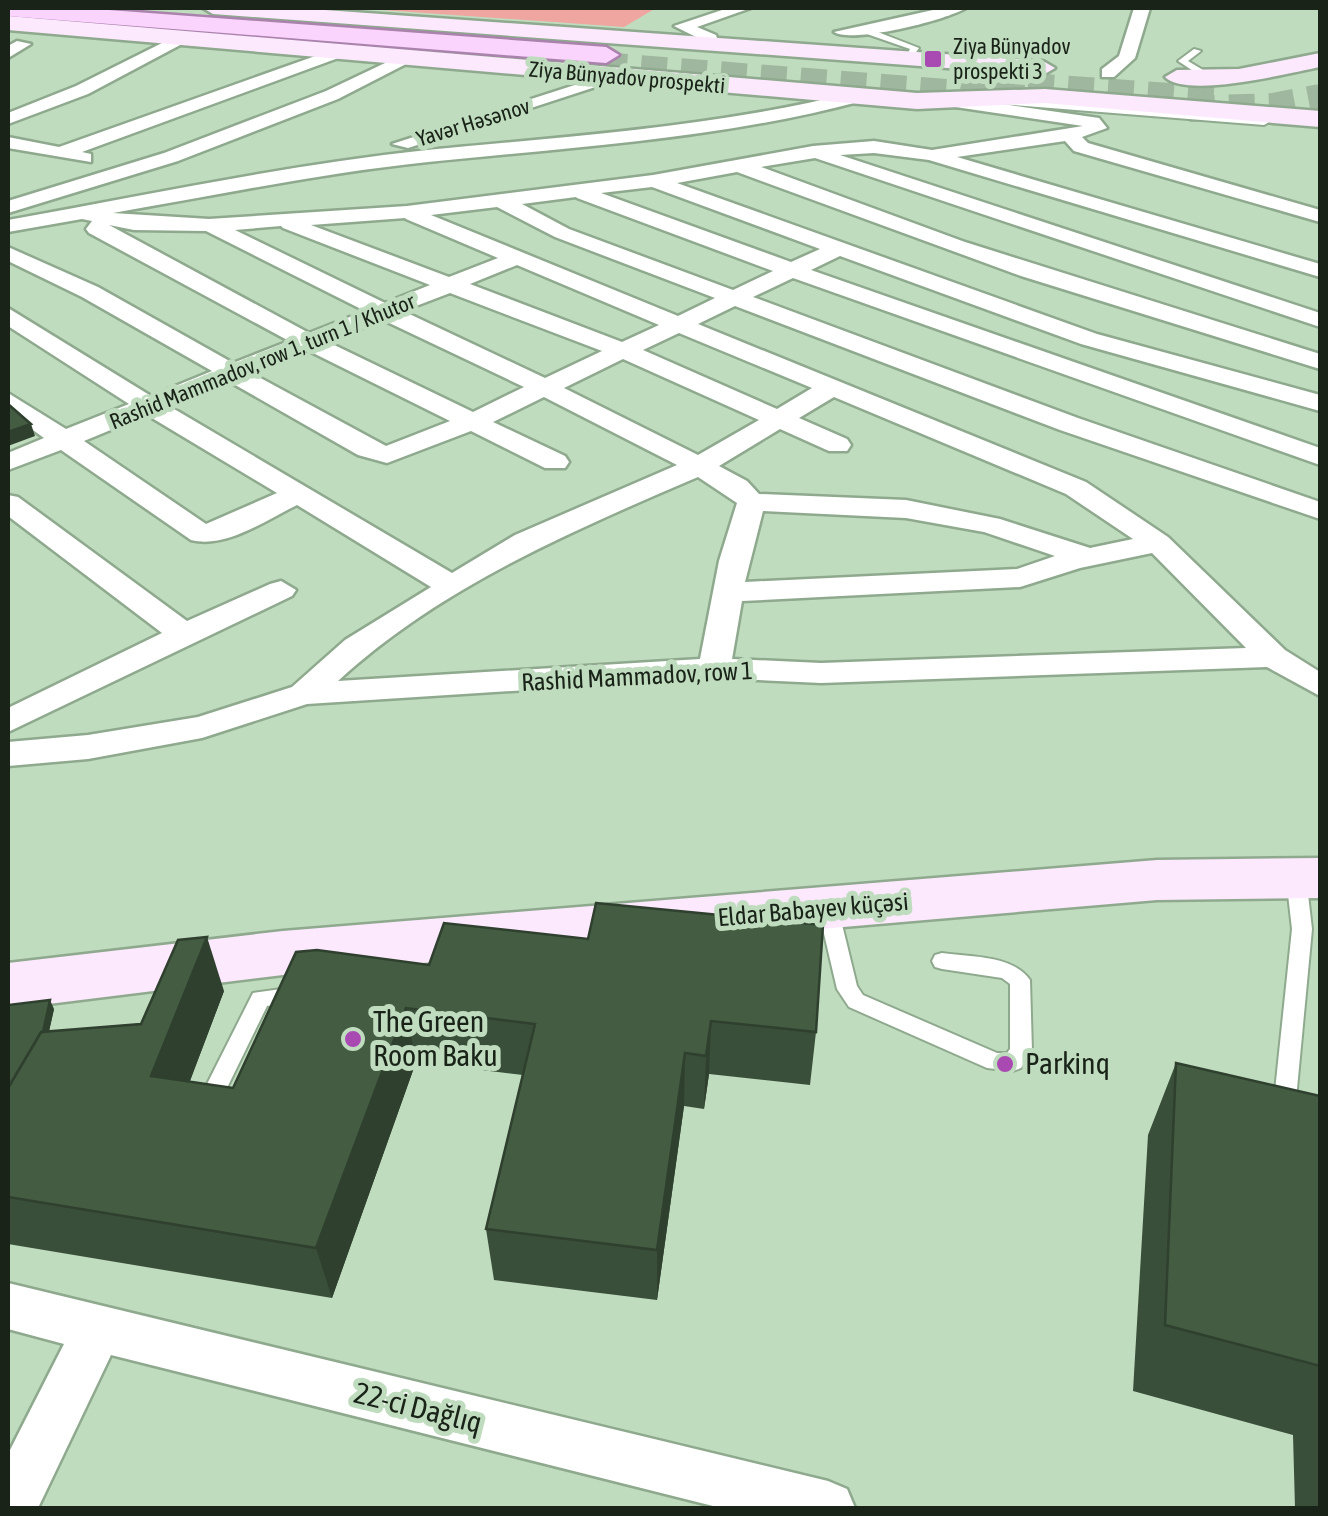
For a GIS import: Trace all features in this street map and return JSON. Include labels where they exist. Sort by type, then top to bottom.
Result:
[{"type":"main road","name":"Ziya Bünyadov prospekti","points":[[102,8],[610,61],[856,96],[948,101],[1045,96],[1320,120]]},
{"type":"main road","name":"Ziya Bünyadov prospekti","points":[[213,8],[1150,76],[1210,78],[1320,60]]},
{"type":"main road","name":"Ziya Bünyadov prospekti","points":[[8,10],[610,61]]},
{"type":"main road","name":"Ziya Bünyadov prospekti","points":[[8,10],[278,41],[610,61]]},
{"type":"main road","name":"Ziya Bünyadov prospekti","points":[[8,21],[176,41],[404,59],[610,61]]},
{"type":"main road","points":[[8,21],[278,41]]},
{"type":"main road","name":"Eldar Babayev küçəsi","points":[[8,986],[339,972],[828,908],[1156,880],[1308,878]]},
{"type":"street","points":[[714,46],[710,38],[682,26],[726,9],[743,8]]},
{"type":"street","points":[[802,52],[812,41],[842,32],[866,31],[958,8]]},
{"type":"street","points":[[1090,72],[1127,58],[1142,8]]},
{"type":"street","points":[[842,32],[838,24],[856,13]]},
{"type":"street","points":[[8,119],[82,90],[176,41]]},
{"type":"street","points":[[8,54],[23,44]]},
{"type":"street","points":[[60,153],[335,54]]},
{"type":"street","points":[[8,207],[128,170],[332,95],[404,59]]},
{"type":"street","name":"Yavər Həsənov","points":[[324,170],[412,140],[610,61]]},
{"type":"street","points":[[8,226],[324,170],[427,156],[601,142],[788,115],[856,96]]},
{"type":"street","points":[[931,155],[1070,135],[1100,126],[948,101]]},
{"type":"street","points":[[1070,135],[1081,147],[1098,153],[1320,216]]},
{"type":"street","points":[[412,140],[427,156]]},
{"type":"street","points":[[8,143],[128,170]]},
{"type":"street","points":[[82,213],[110,222],[210,224],[407,212],[578,192],[743,167],[813,152],[874,148],[931,155],[1320,271]]},
{"type":"street","points":[[813,152],[1320,320]]},
{"type":"street","points":[[743,167],[845,209],[1009,266],[1320,362]]},
{"type":"street","points":[[652,181],[1089,339],[1320,403]]},
{"type":"street","points":[[578,192],[1320,458]]},
{"type":"street","points":[[505,202],[562,233],[1069,424],[1320,510]]},
{"type":"street","points":[[407,212],[1076,488],[1158,543],[1274,656],[1320,686]]},
{"type":"street","points":[[280,220],[622,350],[838,445]]},
{"type":"street","points":[[110,222],[96,229],[307,341],[476,420],[555,462]]},
{"type":"street","points":[[210,224],[381,313],[544,386],[700,466],[737,488],[751,502],[906,509],[990,525],[1088,557]]},
{"type":"street","points":[[8,253],[380,454],[400,452],[476,420],[835,250]]},
{"type":"street","name":"Rashid Mammadov, row 1, turn 1 / Khutor","points":[[8,462],[516,258]]},
{"type":"street","points":[[8,315],[38,339],[450,585]]},
{"type":"street","points":[[304,694],[356,647],[525,541],[700,466],[780,422],[833,387]]},
{"type":"street","points":[[8,401],[201,534],[223,530],[300,493]]},
{"type":"street","points":[[714,668],[751,502]]},
{"type":"street","points":[[8,503],[184,634]]},
{"type":"street","points":[[729,592],[963,584],[1020,578],[1088,557],[1158,543]]},
{"type":"street","points":[[8,722],[282,590]]},
{"type":"street","name":"Rashid Mammadov, row 1","points":[[8,754],[88,747],[202,726],[304,694],[714,668],[821,673],[1274,656]]},
{"type":"street","name":"22-ci Dağlıq","points":[[8,1306],[828,1508]]},
{"type":"street","points":[[8,1508],[98,1329]]},
{"type":"lane","points":[[866,31],[914,48],[907,59]]},
{"type":"lane","points":[[1198,51],[1182,61],[1210,78]]},
{"type":"lane","points":[[986,98],[1257,121],[1320,120]]},
{"type":"lane","points":[[1281,1136],[1308,878]]},
{"type":"lane","points":[[828,908],[847,990],[856,1001],[995,1062],[1013,1062],[1021,1050],[1020,980],[1007,971],[942,961]]},
{"type":"lane","points":[[216,1088],[260,999],[339,972]]},
{"type":"shaded area","points":[[354,8],[656,8],[624,27]]},
{"type":"building","points":[[8,404],[31,424],[8,432]]},
{"type":"building","points":[[596,903],[823,925],[816,1032],[711,1021],[706,1056],[685,1053],[657,1250],[486,1229],[535,1024],[406,1008],[316,1248],[8,1197],[8,1088],[41,1032],[141,1024],[178,940],[207,937],[151,1076],[233,1088],[296,952],[317,950],[429,965],[444,923],[588,939]]},
{"type":"building","points":[[50,1000],[43,1032],[8,1088],[8,1005]]},
{"type":"building","points":[[1176,1063],[1320,1096],[1320,1366],[1165,1325]]},
{"type":"tunnel","points":[[601,65],[1024,98]]},
{"type":"tunnel","points":[[988,83],[1227,100]]},
{"type":"tunnel","points":[[1189,109],[1273,106],[1320,97]]},
{"type":"place","name":"Ziya Bünyadov prospekti 3","points":[[933,59]]},
{"type":"place","name":"The Green Room Baku","points":[[353,1039]]},
{"type":"place","name":"Parkinq","points":[[1005,1064]]}]
